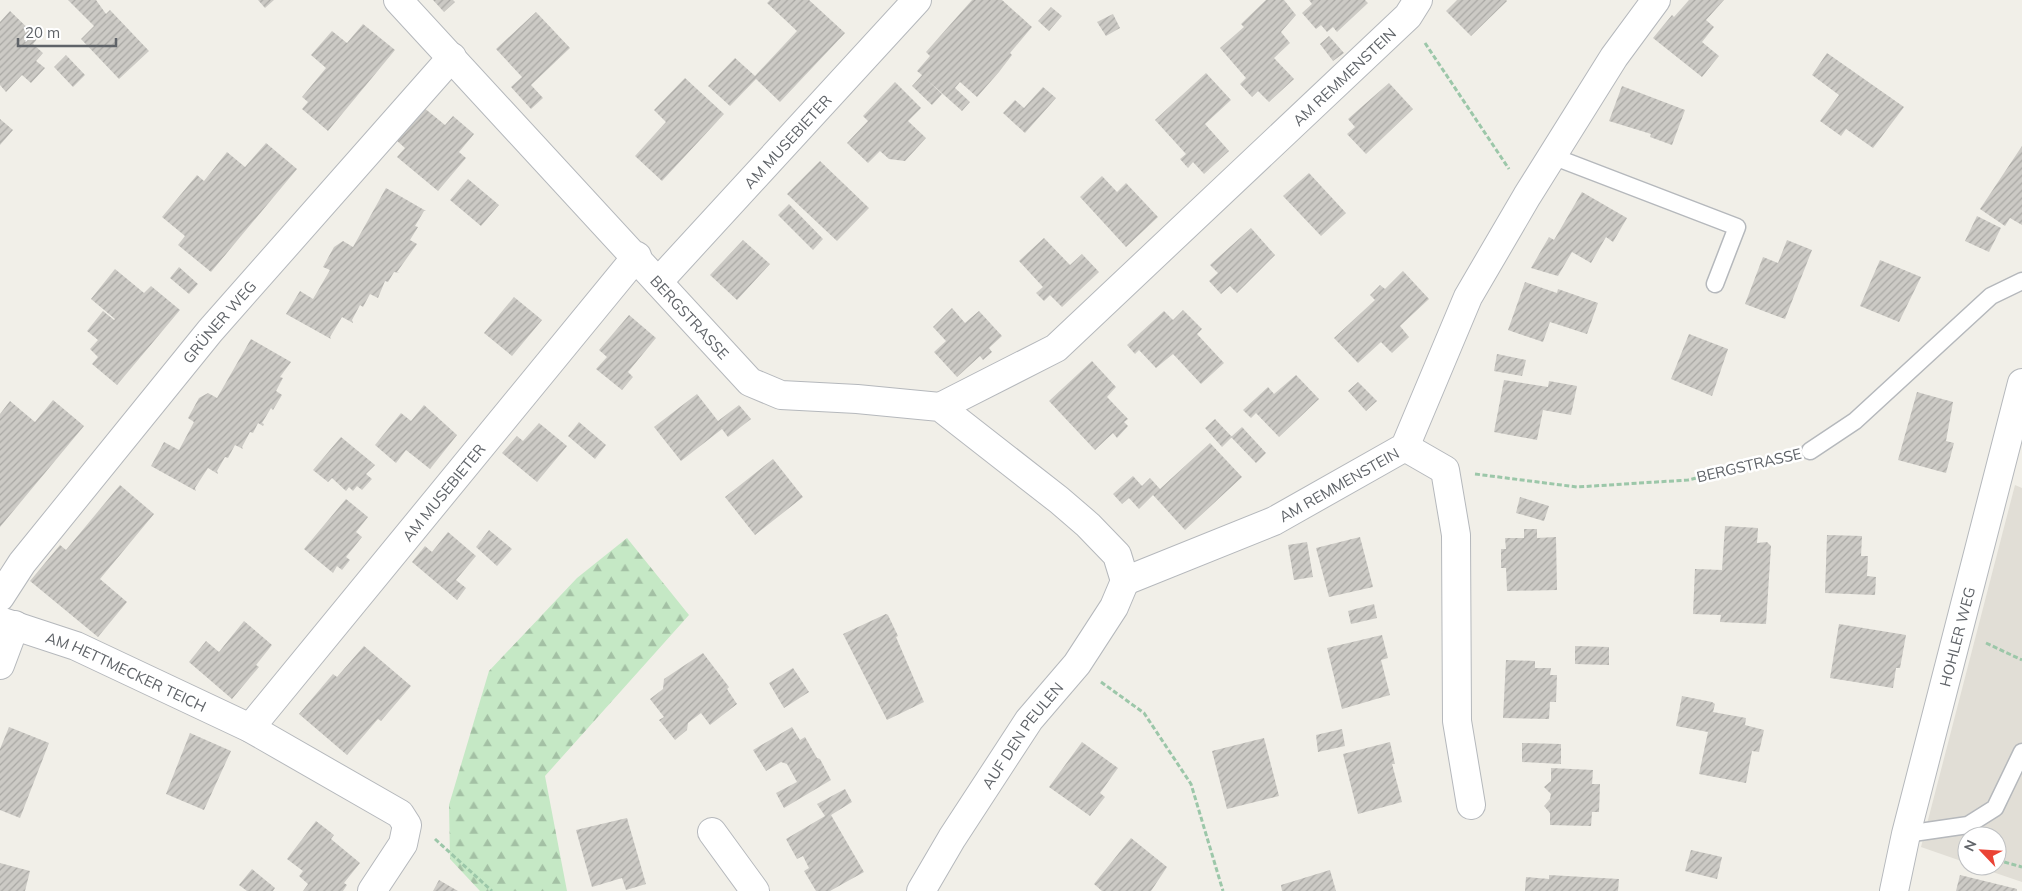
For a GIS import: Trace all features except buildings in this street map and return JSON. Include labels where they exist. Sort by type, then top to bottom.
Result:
[{"type":"street","name":"BERGSTRASSE","points":[[398,0],[637,256],[658,282],[750,382],[781,395],[857,398],[940,407]]},
{"type":"street","name":"AM MUSEBIETER","points":[[658,282],[917,0]]},
{"type":"street","name":"AM REMMENSTEIN","points":[[1125,581],[1274,521],[1405,448],[1468,297],[1527,196],[1624,41],[1656,0]]},
{"type":"street","name":"AM REMMENSTEIN","points":[[940,407],[1056,348],[1413,8]]},
{"type":"street","name":"GRÜNER WEG","points":[[0,597],[22,564],[210,331],[452,57]]},
{"type":"street","name":"AM MUSEBIETER","points":[[250,728],[637,256]]},
{"type":"street","name":"HOHLER WEG","points":[[1894,891],[1906,834],[2022,383]]},
{"type":"street","points":[[940,407],[1059,500],[1117,555],[1125,581]]},
{"type":"street","points":[[1405,448],[1445,470],[1456,535],[1457,721],[1471,805]]},
{"type":"street","name":"AUF DEN PEULEN","points":[[921,891],[952,838],[1029,720],[1077,664],[1114,607],[1125,581]]},
{"type":"street","points":[[0,665],[8,623]]},
{"type":"street","name":"AM HETTMECKER TEICH","points":[[8,623],[76,646],[250,728],[400,814],[407,825]]},
{"type":"street","points":[[372,891],[403,844],[407,825]]},
{"type":"street","points":[[712,832],[755,891]]},
{"type":"lane","points":[[1552,156],[1738,227],[1715,284]]},
{"type":"lane","name":"BERGSTRASSE","points":[[1810,451],[1855,422],[1991,296],[2022,281]]},
{"type":"lane","points":[[1906,834],[1968,825],[1995,808],[2022,752]]},
{"type":"path","points":[[1413,8],[1447,77],[1527,196]]},
{"type":"path","name":"BERGSTRASSE","points":[[1445,470],[1577,487],[1688,480],[1810,451]]},
{"type":"path","points":[[1956,637],[1984,642],[2022,660]]},
{"type":"path","points":[[1077,664],[1144,714],[1192,784],[1223,891]]},
{"type":"path","points":[[407,825],[430,833],[492,891]]},
{"type":"path","points":[[2007,863],[2022,867]]},
{"type":"shaded area","points":[[2015,485],[2022,488],[2022,882],[2004,876],[2007,876],[2007,826],[1957,826],[1957,860],[1921,847]]},
{"type":"green space","points":[[627,538],[689,615],[545,776],[567,891],[480,891],[450,859],[449,805],[489,671],[577,578]]}]
